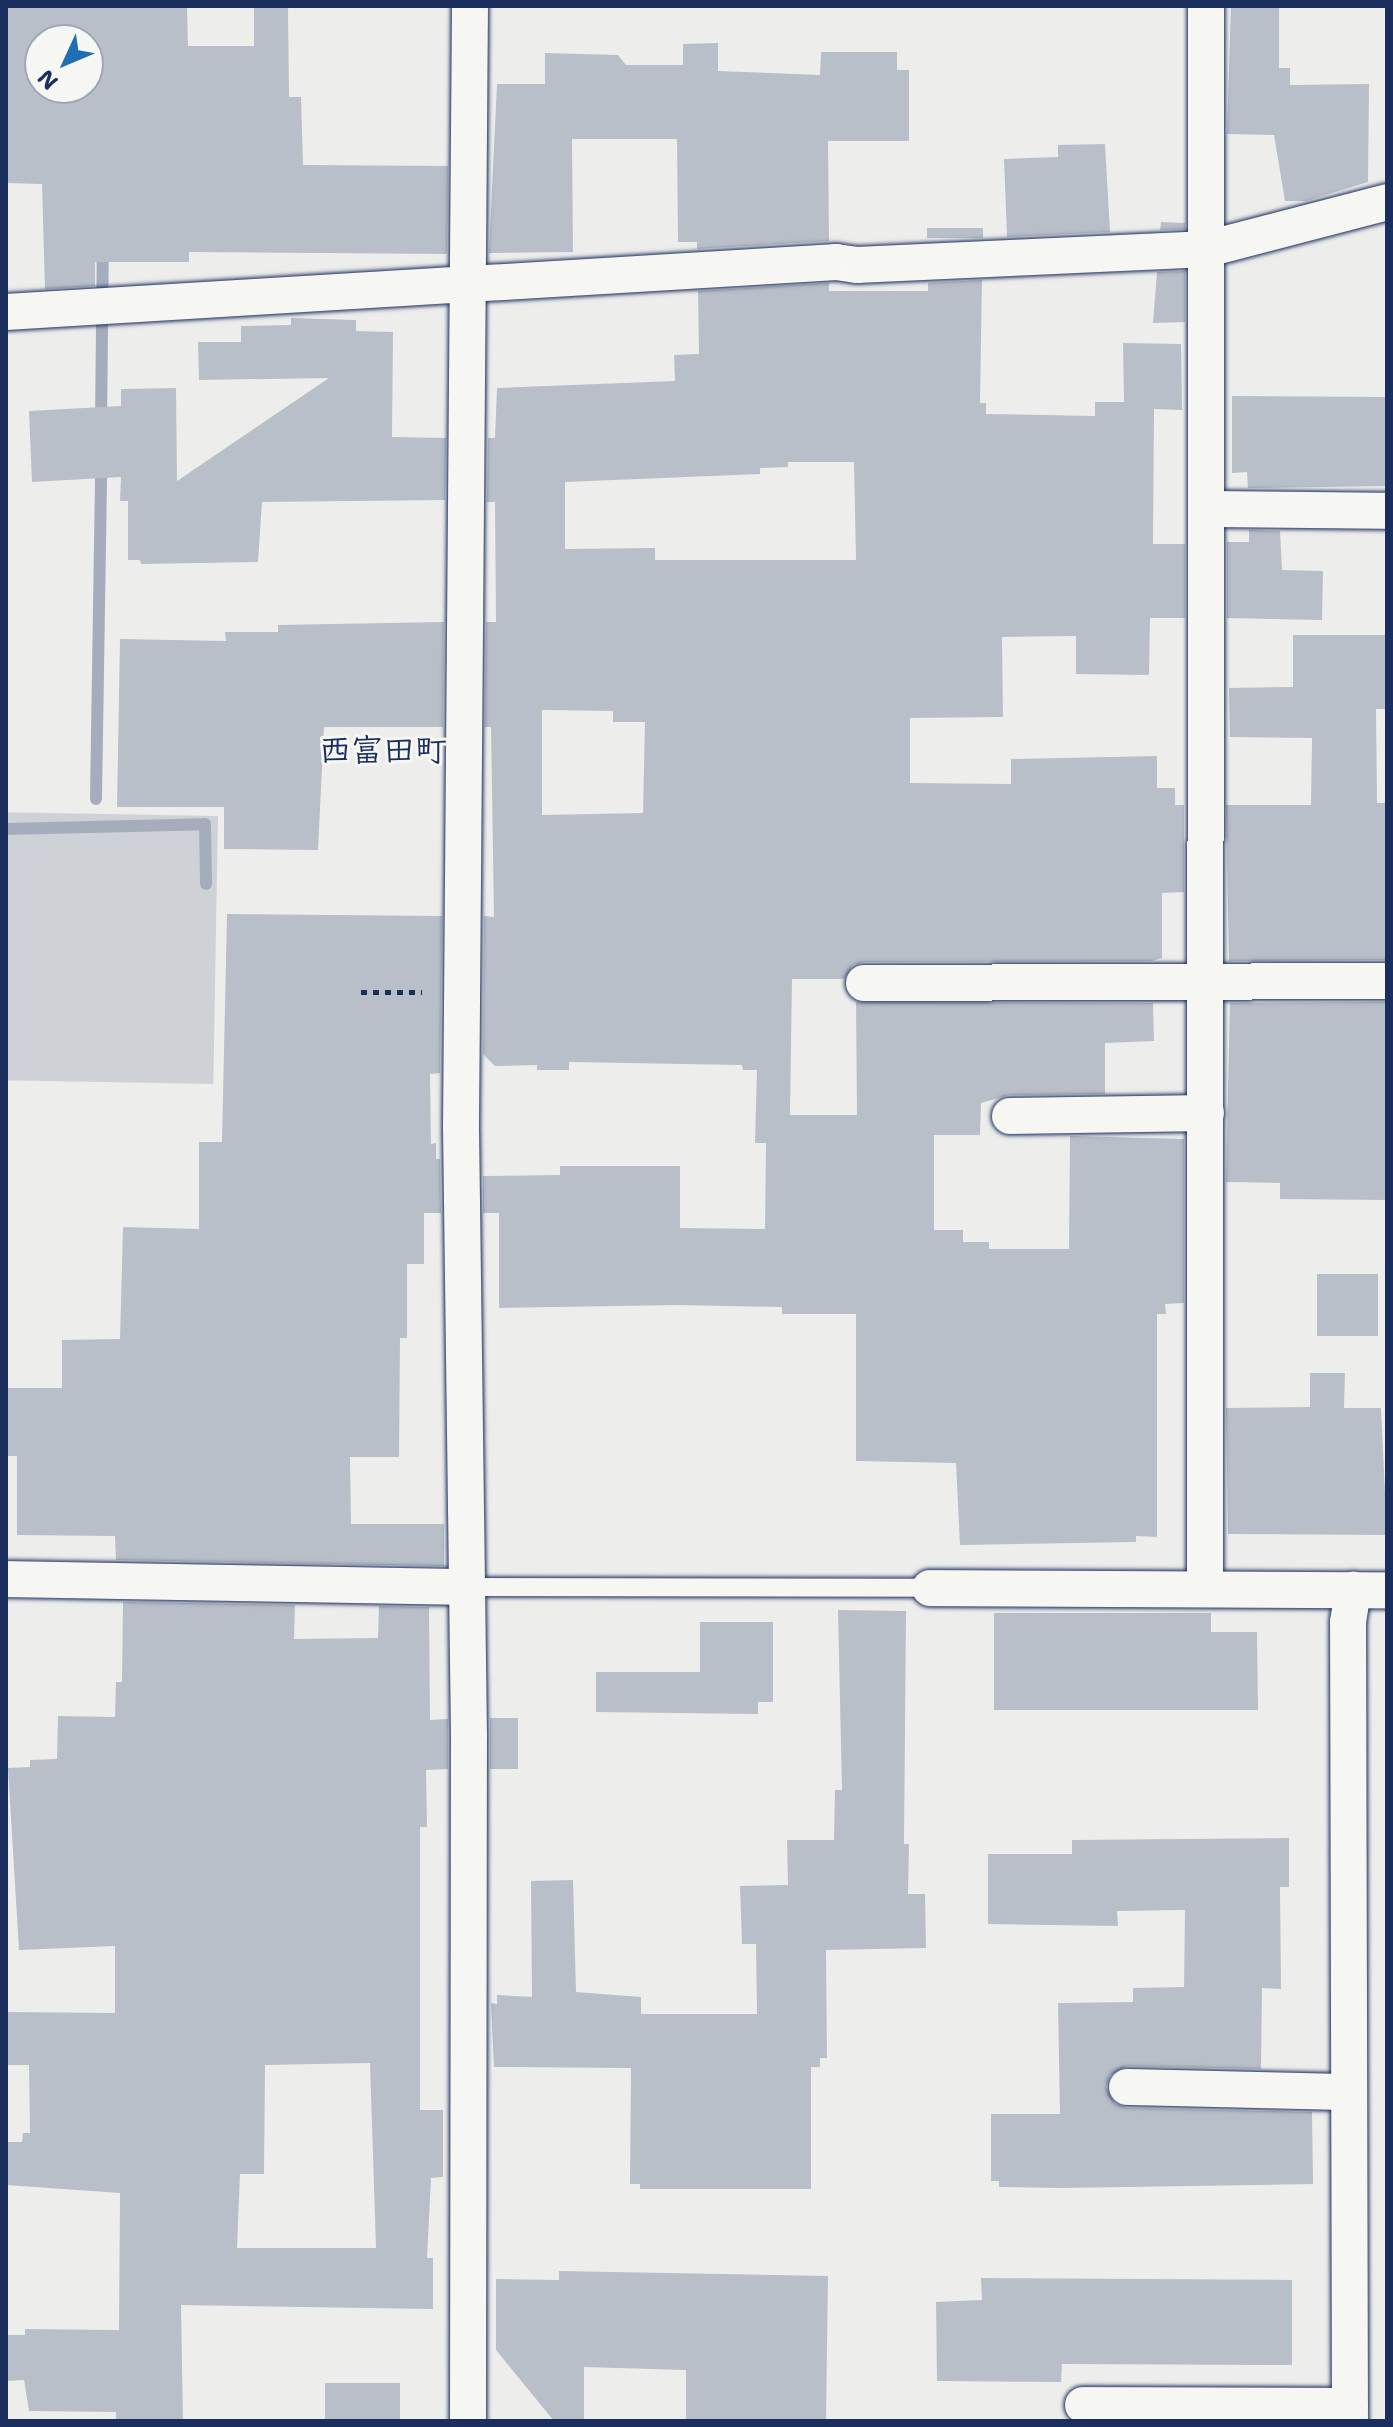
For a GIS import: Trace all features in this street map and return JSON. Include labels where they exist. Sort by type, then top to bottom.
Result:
[{"type":"street","points":[[468,2421],[468,1587],[463,992],[471,283],[470,6]]},
{"type":"street","points":[[1205,1587],[1206,6]]},
{"type":"street","points":[[6,312],[471,283],[1207,249],[1387,202]]},
{"type":"street","points":[[1207,509],[1387,511]]},
{"type":"street","points":[[864,983],[1206,979],[1387,981]]},
{"type":"street","points":[[1010,1116],[1206,1113]]},
{"type":"street","points":[[6,1579],[468,1587]]},
{"type":"street","points":[[930,1588],[1370,1590]]},
{"type":"street","points":[[1083,2405],[1350,2414],[1348,1622],[1370,1590]]},
{"type":"street","points":[[1127,2087],[1347,2092]]},
{"type":"lane","points":[[468,1587],[930,1588]]},
{"type":"path","points":[[361,992],[463,992]]},
{"type":"shaded area","points":[[6,812],[218,816],[213,1084],[6,1080]]},
{"type":"building","points":[[6,6],[187,6],[188,46],[254,46],[254,6],[288,6],[289,97],[301,97],[303,165],[448,166],[447,254],[189,252],[189,262],[95,262],[95,286],[45,289],[42,184],[6,183]]},
{"type":"building","points":[[1231,6],[1279,6],[1279,68],[1290,68],[1290,85],[1369,84],[1368,182],[1306,201],[1285,201],[1274,135],[1227,134]]},
{"type":"building","points":[[718,43],[718,71],[820,75],[821,52],[897,52],[897,70],[909,70],[909,141],[828,141],[829,241],[697,249],[697,242],[678,242],[677,139],[572,139],[573,252],[489,253],[497,84],[545,84],[545,53],[618,55],[626,65],[683,65],[683,44]]},
{"type":"building","points":[[1105,144],[1110,232],[1007,237],[1004,159],[1058,157],[1058,145]]},
{"type":"building","points":[[1161,222],[1185,223],[1185,229],[1160,230]]},
{"type":"building","points":[[927,228],[983,228],[983,238],[927,238]]},
{"type":"building","points":[[1185,271],[1185,322],[1153,323],[1157,272]]},
{"type":"building","points":[[982,280],[980,403],[986,403],[986,414],[1095,416],[1095,402],[1124,402],[1123,343],[1181,344],[1182,410],[1154,409],[1153,544],[1185,544],[1185,618],[1150,618],[1149,675],[1076,674],[1076,636],[1002,637],[1003,717],[910,718],[910,783],[1011,784],[1011,759],[1157,756],[1157,788],[1175,788],[1175,805],[1184,805],[1184,892],[1162,893],[1162,958],[1152,961],[864,962],[853,965],[844,979],[792,979],[790,1115],[857,1115],[856,1002],[1153,1003],[1154,1041],[1105,1043],[1105,1094],[1009,1095],[981,1103],[980,1135],[934,1135],[934,1230],[963,1230],[963,1242],[989,1242],[989,1249],[1069,1249],[1070,1136],[1184,1139],[1184,1303],[1165,1304],[1166,1314],[1157,1314],[1157,1537],[1136,1536],[1136,1542],[960,1545],[956,1463],[856,1461],[856,1314],[782,1314],[782,1307],[678,1305],[499,1308],[499,1213],[483,1213],[483,1176],[560,1175],[560,1166],[680,1166],[680,1228],[765,1229],[766,1143],[755,1143],[757,1070],[743,1070],[742,1065],[569,1062],[569,1070],[537,1070],[537,1065],[495,1066],[483,1054],[484,916],[494,917],[491,727],[485,727],[486,622],[496,622],[495,502],[487,502],[488,438],[495,438],[497,388],[675,381],[674,355],[699,354],[698,291],[829,283],[829,291],[928,291],[928,283]],"holes":[[[788,462],[854,462],[856,560],[655,560],[655,548],[565,549],[565,482],[760,474],[760,468],[788,467]],[[542,710],[613,711],[613,722],[645,722],[643,813],[542,815]]]},
{"type":"building","points":[[291,318],[356,320],[356,331],[393,332],[392,437],[446,438],[445,500],[262,502],[258,562],[141,564],[140,560],[128,560],[128,501],[120,501],[121,477],[32,482],[29,411],[121,406],[121,389],[176,388],[177,481],[329,378],[199,380],[198,342],[241,342],[241,326],[291,325]]},
{"type":"building","points":[[1232,396],[1387,397],[1386,486],[1248,488],[1247,472],[1232,473]]},
{"type":"building","points":[[1249,530],[1280,531],[1282,570],[1323,571],[1322,620],[1227,618],[1227,542],[1249,542]]},
{"type":"building","points":[[444,622],[443,727],[324,727],[318,850],[224,849],[224,807],[117,807],[120,639],[226,641],[225,632],[278,632],[278,625]]},
{"type":"building","points":[[1293,635],[1387,635],[1387,709],[1376,709],[1377,803],[1386,803],[1387,960],[1229,961],[1226,805],[1311,805],[1312,738],[1230,737],[1229,688],[1293,687]]},
{"type":"building","points":[[227,914],[442,916],[440,1073],[430,1074],[431,1144],[436,1143],[436,1159],[440,1159],[441,1213],[424,1213],[424,1264],[407,1264],[407,1338],[400,1338],[399,1457],[350,1457],[351,1524],[444,1524],[444,1566],[116,1560],[115,1536],[17,1535],[17,1456],[6,1456],[6,1388],[62,1388],[62,1340],[120,1339],[123,1227],[199,1229],[199,1142],[222,1142]]},
{"type":"building","points":[[1387,1002],[1387,1200],[1280,1199],[1280,1183],[1226,1182],[1230,1003]]},
{"type":"building","points":[[1317,1274],[1378,1274],[1378,1336],[1317,1336]]},
{"type":"building","points":[[1310,1373],[1345,1373],[1344,1408],[1381,1408],[1387,1535],[1228,1534],[1226,1408],[1310,1407]]},
{"type":"building","points":[[123,1602],[295,1605],[294,1639],[378,1638],[379,1606],[429,1607],[430,1720],[448,1719],[448,1769],[426,1770],[427,1827],[420,1827],[420,2110],[443,2110],[443,2177],[431,2178],[427,2258],[433,2258],[433,2309],[181,2305],[183,2421],[116,2421],[116,2412],[29,2411],[24,2380],[6,2381],[6,2335],[25,2335],[25,2329],[119,2330],[120,2193],[6,2185],[6,2142],[22,2142],[23,2133],[30,2133],[29,2065],[6,2065],[6,2012],[115,2013],[115,1946],[19,1950],[8,1768],[30,1767],[30,1760],[57,1759],[58,1716],[115,1717],[116,1682],[122,1682]],"holes":[[[370,2063],[376,2248],[237,2248],[240,2174],[264,2174],[265,2065]]]},
{"type":"building","points":[[838,1610],[906,1611],[904,1844],[909,1844],[908,1894],[925,1894],[926,1948],[826,1950],[827,2058],[820,2058],[820,2067],[811,2067],[811,2189],[640,2189],[640,2184],[630,2184],[631,2068],[494,2067],[491,2003],[497,2004],[497,1995],[532,1997],[531,1881],[573,1880],[576,1992],[641,1997],[641,2014],[757,2014],[756,1944],[742,1944],[740,1886],[788,1885],[787,1840],[834,1840],[835,1790],[842,1790]]},
{"type":"building","points":[[994,1613],[1211,1613],[1211,1632],[1257,1632],[1258,1710],[994,1710]]},
{"type":"building","points":[[700,1622],[773,1622],[773,1702],[758,1702],[758,1714],[596,1712],[596,1672],[700,1672]]},
{"type":"building","points":[[490,1718],[518,1718],[518,1769],[490,1769]]},
{"type":"building","points":[[1289,1838],[1289,1887],[1280,1887],[1281,1989],[1262,1988],[1261,2069],[1127,2066],[1110,2075],[1106,2087],[1115,2104],[1127,2108],[1312,2112],[1313,2184],[1061,2188],[999,2187],[999,2181],[991,2181],[991,2114],[1060,2114],[1058,2003],[1133,2002],[1133,1988],[1184,1987],[1185,1910],[1117,1911],[1118,1926],[988,1924],[988,1854],[1072,1854],[1072,1840]]},
{"type":"building","points":[[559,2271],[828,2276],[826,2421],[686,2421],[686,2370],[584,2367],[584,2421],[554,2421],[496,2350],[496,2279],[559,2280]]},
{"type":"building","points":[[981,2278],[1292,2280],[1292,2365],[1062,2364],[1061,2382],[937,2381],[936,2302],[982,2300]]},
{"type":"building","points":[[325,2383],[400,2383],[400,2421],[325,2421]]},
{"type":"waterway","points":[[101,424],[103,246]]},
{"type":"waterway","points":[[96,799],[101,462]]},
{"type":"waterway","points":[[6,829],[205,824],[206,884]]},
{"type":"district","name":"西富田町","points":[[383,750]]}]
